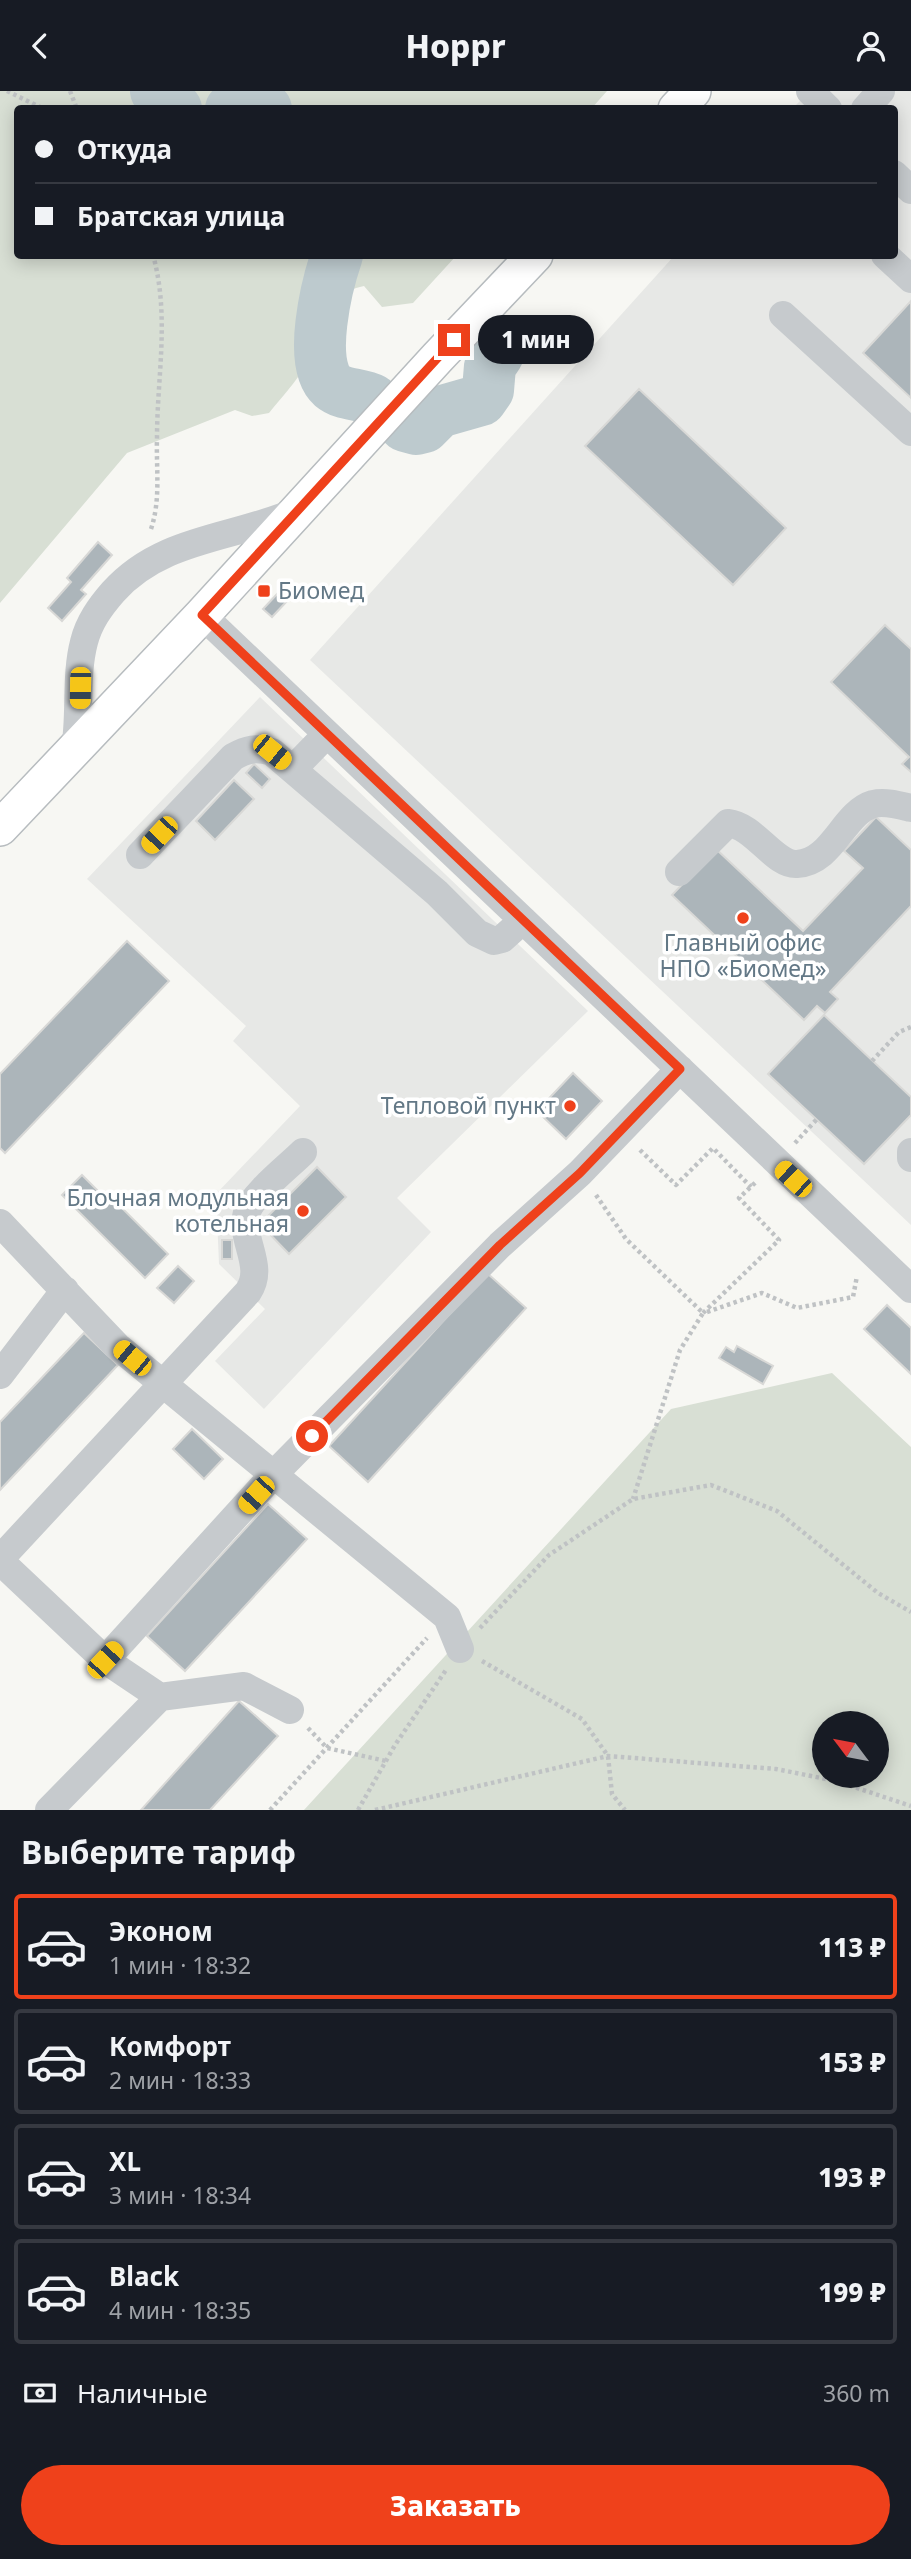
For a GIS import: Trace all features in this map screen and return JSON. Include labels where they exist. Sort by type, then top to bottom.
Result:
[{"type":"main road","points":[[680,105],[693,91]]},
{"type":"main road","points":[[0,828],[202,615],[531,259]]},
{"type":"lane","points":[[810,91],[824,105]]},
{"type":"lane","points":[[869,105],[881,91]]},
{"type":"lane","points":[[898,178],[911,190]]},
{"type":"lane","points":[[889,259],[911,279]]},
{"type":"lane","points":[[783,315],[911,432]]},
{"type":"lane","points":[[75,749],[84,642],[99,608],[124,579],[151,561],[188,543],[274,521],[300,510]]},
{"type":"lane","points":[[202,615],[911,1289]]},
{"type":"lane","points":[[293,769],[327,734]]},
{"type":"lane","points":[[141,855],[233,757],[247,749],[261,748],[272,752],[293,769],[450,904],[477,933],[494,941],[502,939],[523,920]]},
{"type":"lane","points":[[679,872],[728,823],[737,824],[747,830],[793,865],[814,860],[871,804],[887,803],[911,808]]},
{"type":"lane","points":[[105,1660],[275,1474],[500,1245],[580,1173],[680,1069]]},
{"type":"lane","points":[[160,1697],[105,1660],[0,1560],[254,1284],[256,1276],[245,1219],[247,1212],[250,1205],[303,1152]]},
{"type":"lane","points":[[911,1152],[911,1159]]},
{"type":"lane","points":[[0,1223],[117,1346],[447,1617],[460,1649]]},
{"type":"lane","points":[[0,1375],[65,1290]]},
{"type":"lane","points":[[49,1810],[160,1697],[244,1686],[290,1710]]},
{"type":"path","points":[[8,91],[36,105]]},
{"type":"path","points":[[149,533],[157,506],[157,437],[163,322],[154,259]]},
{"type":"path","points":[[872,1061],[900,1032],[911,1027]]},
{"type":"path","points":[[633,1499],[680,1350],[703,1313],[779,1240],[739,1198],[817,1119]]},
{"type":"path","points":[[621,1131],[676,1185],[713,1148],[751,1187]]},
{"type":"path","points":[[580,1173],[626,1239],[703,1313]]},
{"type":"path","points":[[703,1313],[762,1293],[797,1308],[853,1297],[863,1244]]},
{"type":"path","points":[[358,1810],[386,1761],[460,1649],[549,1555],[633,1499],[711,1485],[776,1511],[878,1593],[911,1612]]},
{"type":"path","points":[[270,1810],[447,1617]]},
{"type":"path","points":[[460,1649],[582,1719],[608,1756],[612,1794],[625,1810]]},
{"type":"path","points":[[290,1710],[327,1748],[386,1761]]},
{"type":"path","points":[[375,1810],[608,1756],[776,1769],[836,1781],[911,1806]]},
{"type":"shaded area","points":[[0,91],[607,91],[595,105],[14,105],[14,259],[453,259],[413,303],[382,307],[364,286],[339,297],[331,306],[306,365],[269,413],[252,416],[235,410],[127,453],[0,603]]},
{"type":"shaded area","points":[[810,91],[911,91],[911,1225],[310,660],[671,259],[898,259],[898,105],[796,105]]},
{"type":"shaded area","points":[[260,697],[588,1011],[397,1198],[431,1232],[264,1409],[215,1361],[265,1309],[219,1264],[216,1194],[300,1106],[233,1041],[246,1026],[87,879]]},
{"type":"shaded area","points":[[832,1373],[911,1447],[911,1810],[304,1810],[671,1409]]},
{"type":"building","points":[[911,301],[911,398],[863,353]]},
{"type":"building","points":[[639,389],[786,528],[733,585],[585,446]]},
{"type":"building","points":[[98,542],[112,555],[81,590],[86,594],[62,621],[48,608],[71,582],[67,578]]},
{"type":"building","points":[[279,592],[288,600],[272,617],[263,609]]},
{"type":"building","points":[[885,625],[911,649],[911,772],[902,764],[909,757],[831,682]]},
{"type":"building","points":[[254,764],[270,779],[262,788],[246,773]]},
{"type":"building","points":[[234,780],[254,799],[215,840],[196,821]]},
{"type":"building","name":"Главный офис НПО «Биомед»","points":[[876,817],[911,850],[911,906],[830,992],[838,999],[825,1013],[817,1006],[804,1020],[672,895],[716,849],[803,931],[863,868],[844,851]]},
{"type":"building","points":[[127,941],[169,981],[5,1153],[0,1148],[0,1074]]},
{"type":"building","points":[[824,1015],[911,1097],[911,1115],[864,1164],[768,1074]]},
{"type":"building","name":"Тепловой пункт","points":[[573,1073],[602,1101],[566,1139],[537,1111]]},
{"type":"building","name":"Блочная модульная котельная","points":[[317,1167],[346,1197],[289,1254],[260,1224]]},
{"type":"building","points":[[82,1175],[103,1196],[106,1192],[168,1254],[145,1278],[62,1195]]},
{"type":"building","points":[[222,1240],[232,1240],[232,1259],[222,1259]]},
{"type":"building","points":[[178,1266],[194,1281],[174,1303],[157,1288]]},
{"type":"building","points":[[487,1273],[526,1308],[368,1482],[329,1446]]},
{"type":"building","points":[[887,1305],[911,1328],[911,1374],[864,1329]]},
{"type":"building","points":[[84,1333],[118,1365],[0,1490],[0,1422]]},
{"type":"building","points":[[737,1346],[773,1366],[763,1384],[719,1358],[726,1347],[734,1352]]},
{"type":"building","points":[[192,1429],[223,1459],[204,1479],[173,1449]]},
{"type":"building","points":[[268,1504],[307,1539],[185,1671],[147,1636]]},
{"type":"building","points":[[239,1701],[278,1736],[210,1810],[141,1810]]},
{"type":"waterway","points":[[156,91],[163,93],[173,105]]},
{"type":"waterway","points":[[235,105],[250,97],[261,105]]},
{"type":"waterway","points":[[336,259],[321,323],[321,360],[325,375],[332,386],[373,400]]},
{"type":"waterway","points":[[405,426],[416,429],[424,427],[439,412],[481,400],[488,390],[490,366],[498,354]]},
{"type":"place","name":"Биомед","points":[[264,591]]},
{"type":"place","name":"Главный офис НПО «Биомед»","points":[[743,918]]},
{"type":"place","name":"Тепловой пункт","points":[[570,1106]]},
{"type":"place","name":"Блочная модульная котельная","points":[[303,1211]]},
{"type":"route","points":[[312,1436],[500,1245],[580,1173],[680,1069],[202,615],[454,340]]}]
